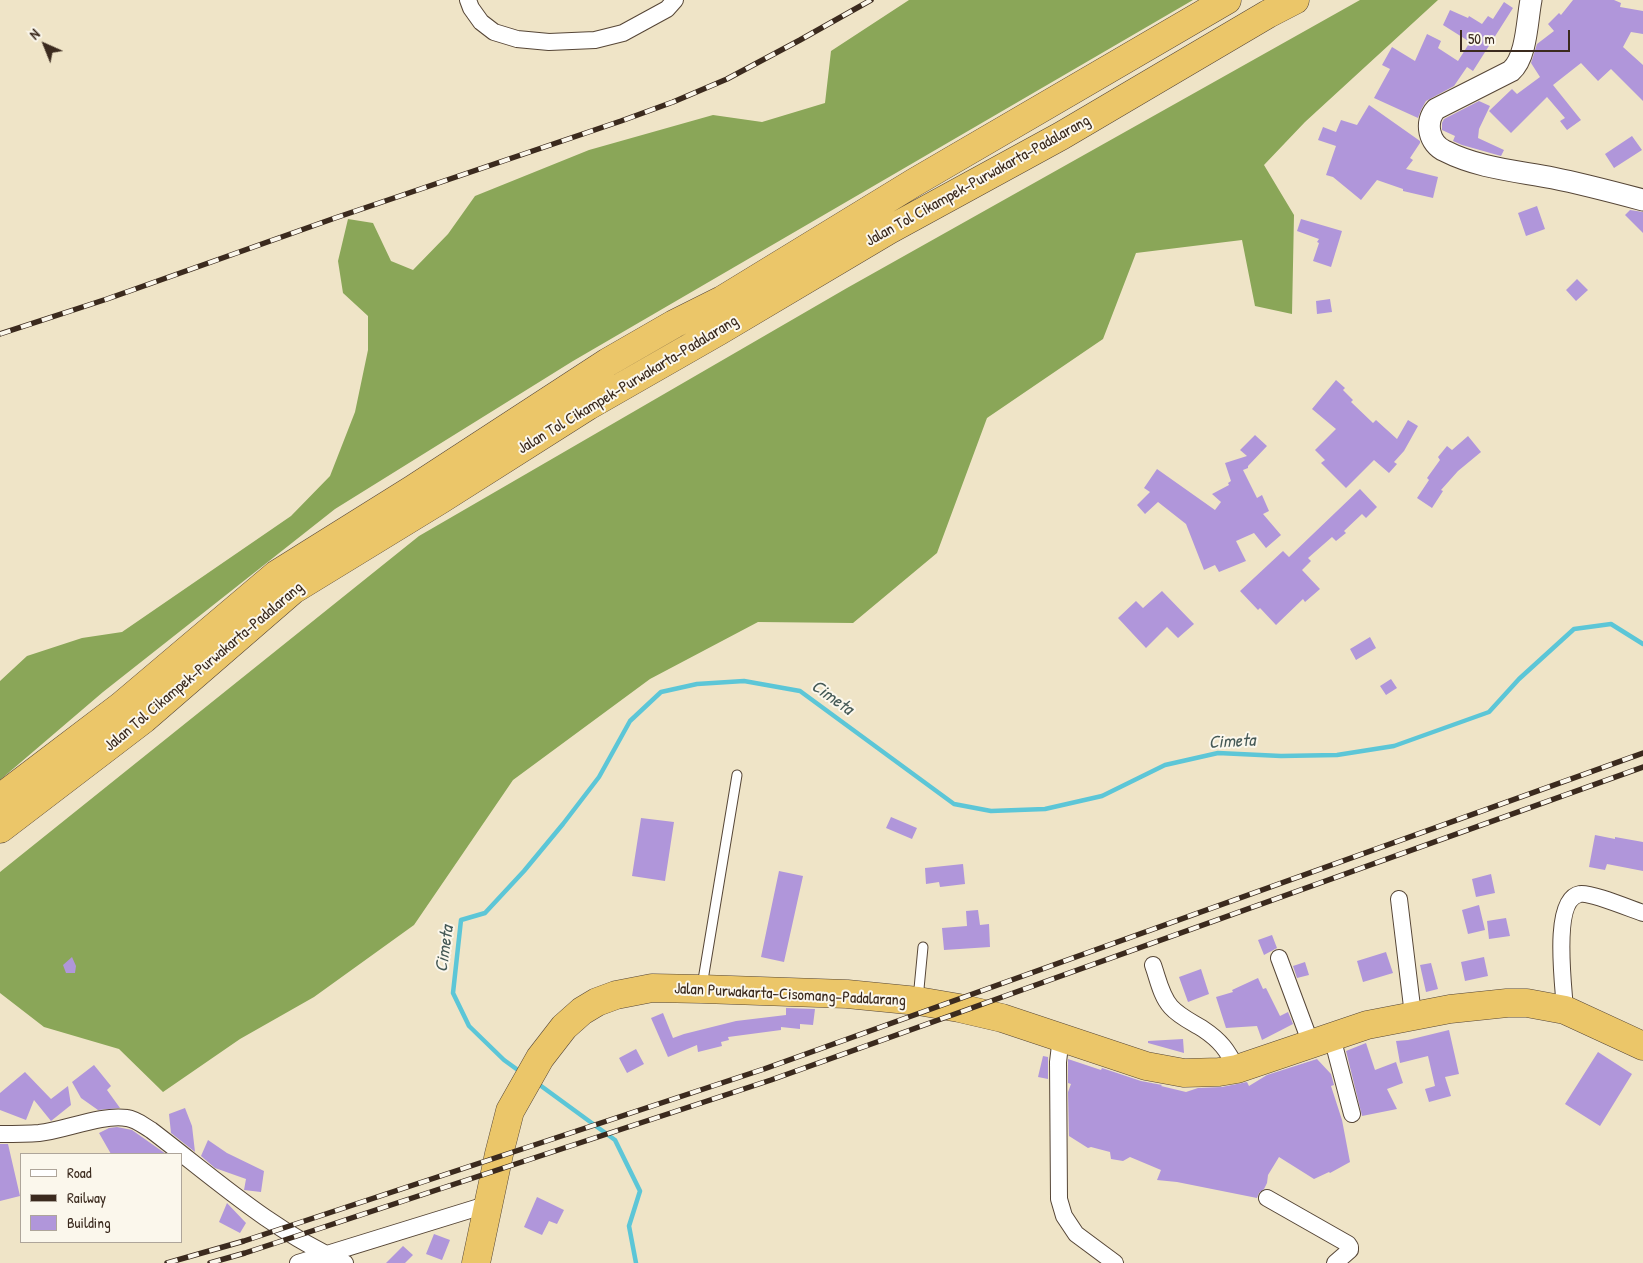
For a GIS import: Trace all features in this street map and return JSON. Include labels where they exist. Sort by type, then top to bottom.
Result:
[{"type":"highway","name":"Jalan Tol Cikampek–Purwakarta–Padalarang","points":[[0,798],[121,706],[277,574],[608,362],[674,324],[722,300],[915,182],[1227,0]]},
{"type":"highway","name":"Jalan Tol Cikampek–Purwakarta–Padalarang","points":[[0,829],[144,719],[293,590],[588,406],[889,230],[1061,136],[1295,0]]},
{"type":"highway","name":"Jalan Purwakarta–Cisomang–Padalarang","points":[[476,1263],[510,1111],[540,1058],[564,1027],[582,1011],[597,1002],[616,995],[652,988],[847,994],[918,1001],[1002,1018],[1146,1066],[1184,1073],[1219,1072],[1237,1069],[1367,1025],[1413,1015],[1507,1003],[1527,1003],[1565,1010],[1643,1046]]},
{"type":"street","points":[[468,0],[481,22],[494,32],[517,39],[549,42],[595,40],[623,33],[667,9],[675,0]]},
{"type":"street","points":[[1531,0],[1522,54],[1518,63],[1511,71],[1436,110],[1431,115],[1429,123],[1436,145],[1444,151],[1477,164],[1555,178],[1643,200]]},
{"type":"street","points":[[1565,1010],[1560,935],[1566,903],[1581,893],[1643,913]]},
{"type":"street","points":[[1399,899],[1413,1015]]},
{"type":"street","points":[[1279,958],[1322,1041],[1352,1114]]},
{"type":"street","points":[[1153,965],[1166,1001],[1177,1014],[1203,1029],[1219,1042],[1226,1049],[1237,1069]]},
{"type":"street","points":[[1061,1037],[1058,1071],[1059,1199],[1064,1216],[1076,1234],[1115,1263]]},
{"type":"street","points":[[0,1134],[40,1133],[97,1120],[126,1118],[134,1120],[151,1130],[181,1153]]},
{"type":"street","points":[[182,1154],[261,1216],[345,1263]]},
{"type":"street","points":[[1267,1198],[1348,1244],[1350,1250],[1335,1263]]},
{"type":"street","points":[[298,1263],[489,1204]]},
{"type":"lane","points":[[702,989],[737,774]]},
{"type":"lane","points":[[918,1001],[923,948]]},
{"type":"green space","points":[[909,0],[1193,0],[573,361],[335,509],[103,692],[0,780],[0,681],[27,656],[82,638],[122,632],[291,516],[330,476],[355,412],[368,350],[368,316],[343,293],[338,261],[348,219],[373,223],[391,261],[413,270],[448,234],[475,196],[589,150],[713,115],[762,122],[825,103],[831,51]]},
{"type":"green space","points":[[1360,0],[1438,0],[1305,122],[1264,165],[1294,215],[1292,314],[1255,306],[1242,240],[1136,253],[1103,339],[987,418],[937,553],[853,623],[758,622],[650,679],[513,780],[414,925],[314,997],[240,1039],[163,1092],[119,1049],[44,1027],[0,993],[0,872],[419,536],[847,288]]},
{"type":"building","points":[[1573,0],[1614,0],[1621,3],[1620,7],[1643,11],[1643,34],[1631,32],[1623,47],[1643,65],[1643,101],[1611,69],[1598,81],[1581,63],[1553,85],[1581,120],[1567,130],[1560,121],[1565,118],[1547,97],[1511,133],[1489,111],[1512,89],[1517,94],[1540,77],[1531,63],[1537,44],[1554,31],[1548,24],[1559,13],[1561,15]]},
{"type":"building","points":[[1504,2],[1513,8],[1473,71],[1467,67],[1454,86],[1426,101],[1418,118],[1374,98],[1390,69],[1382,65],[1392,47],[1415,61],[1427,34],[1441,41],[1438,48],[1458,61],[1470,42],[1443,25],[1450,10],[1468,18],[1469,16],[1482,24],[1488,16],[1493,19]]},
{"type":"building","points":[[1479,101],[1490,106],[1479,129],[1478,138],[1504,150],[1501,156],[1462,145],[1453,141],[1455,136],[1442,130],[1444,119]]},
{"type":"building","points":[[1369,105],[1420,141],[1410,158],[1413,160],[1406,169],[1438,177],[1433,198],[1403,191],[1403,189],[1377,180],[1361,200],[1333,177],[1326,175],[1336,146],[1318,140],[1323,127],[1336,132],[1341,120],[1357,125]]},
{"type":"building","points":[[1632,136],[1642,150],[1614,168],[1605,154]]},
{"type":"building","points":[[1537,206],[1545,229],[1526,236],[1518,213]]},
{"type":"building","points":[[1630,210],[1643,212],[1643,233],[1625,215]]},
{"type":"building","points":[[1301,219],[1342,231],[1331,267],[1313,261],[1319,239],[1297,231]]},
{"type":"building","points":[[1577,279],[1588,290],[1576,301],[1566,290]]},
{"type":"building","points":[[1330,299],[1332,312],[1317,314],[1316,301]]},
{"type":"building","points":[[1336,380],[1345,388],[1343,390],[1353,400],[1351,402],[1373,423],[1376,420],[1397,439],[1408,420],[1418,426],[1404,451],[1394,462],[1397,464],[1389,473],[1374,460],[1346,488],[1321,463],[1325,460],[1315,450],[1336,429],[1312,409]]},
{"type":"building","points":[[1255,435],[1267,446],[1248,468],[1243,470],[1257,498],[1262,495],[1269,511],[1263,514],[1281,535],[1266,548],[1254,533],[1236,541],[1246,561],[1219,572],[1215,565],[1204,570],[1186,524],[1158,502],[1145,514],[1137,505],[1150,492],[1144,488],[1157,469],[1215,510],[1221,502],[1212,494],[1229,485],[1228,483],[1231,481],[1225,463],[1247,456],[1240,450]]},
{"type":"building","points":[[1468,436],[1481,452],[1458,471],[1441,490],[1443,491],[1432,508],[1417,498],[1429,480],[1427,478],[1440,460],[1438,457],[1447,446],[1452,450]]},
{"type":"building","points":[[1360,489],[1377,507],[1366,518],[1362,514],[1344,531],[1346,533],[1336,541],[1332,537],[1308,558],[1311,561],[1302,570],[1320,589],[1305,602],[1303,599],[1276,625],[1240,591],[1283,551],[1289,557]]},
{"type":"building","points":[[1162,591],[1194,624],[1178,638],[1167,627],[1146,648],[1118,618],[1136,601],[1143,608]]},
{"type":"building","points":[[1370,637],[1376,648],[1356,660],[1350,649]]},
{"type":"building","points":[[1391,679],[1397,688],[1386,695],[1380,686]]},
{"type":"building","points":[[891,817],[917,828],[912,839],[886,828]]},
{"type":"building","points":[[641,818],[674,822],[665,881],[632,876]]},
{"type":"building","points":[[1595,835],[1643,842],[1643,871],[1607,864],[1605,870],[1589,867]]},
{"type":"building","points":[[963,864],[965,884],[940,887],[939,882],[926,884],[925,868]]},
{"type":"building","points":[[779,871],[803,876],[784,962],[761,957]]},
{"type":"building","points":[[1491,874],[1495,893],[1476,897],[1472,879]]},
{"type":"building","points":[[1479,905],[1485,930],[1468,934],[1462,910]]},
{"type":"building","points":[[978,910],[980,925],[989,924],[990,947],[944,950],[942,928],[967,926],[966,911]]},
{"type":"building","points":[[1506,918],[1510,936],[1489,939],[1487,921]]},
{"type":"building","points":[[1272,935],[1277,948],[1264,955],[1258,940]]},
{"type":"building","points":[[1386,952],[1393,973],[1363,982],[1357,961]]},
{"type":"building","points":[[72,957],[76,966],[75,973],[66,973],[63,965]]},
{"type":"building","points":[[1484,957],[1488,976],[1465,981],[1461,962]]},
{"type":"building","points":[[1305,962],[1309,975],[1297,978],[1293,966]]},
{"type":"building","points":[[1431,963],[1438,989],[1426,992],[1420,965]]},
{"type":"building","points":[[1201,969],[1209,994],[1188,1002],[1179,977]]},
{"type":"building","points":[[1258,978],[1263,989],[1266,988],[1280,1016],[1288,1012],[1293,1024],[1262,1040],[1257,1026],[1226,1028],[1216,997],[1233,992],[1232,990]]},
{"type":"building","points":[[786,1008],[815,1009],[813,1025],[800,1024],[800,1029],[781,1027],[781,1030],[728,1037],[729,1040],[721,1042],[722,1046],[698,1052],[697,1045],[668,1057],[651,1018],[663,1013],[673,1038],[736,1021],[786,1015]]},
{"type":"building","points":[[1449,1030],[1459,1074],[1445,1077],[1451,1096],[1429,1102],[1425,1089],[1435,1086],[1428,1056],[1400,1063],[1396,1041]]},
{"type":"building","points":[[1183,1039],[1184,1053],[1148,1043],[1148,1041]]},
{"type":"building","points":[[1366,1043],[1375,1070],[1396,1062],[1403,1083],[1387,1089],[1397,1109],[1362,1116],[1346,1051]]},
{"type":"building","points":[[636,1049],[644,1064],[627,1073],[619,1058]]},
{"type":"building","points":[[1598,1052],[1632,1074],[1600,1126],[1565,1104]]},
{"type":"building","points":[[1043,1056],[1048,1057],[1048,1079],[1038,1077]]},
{"type":"building","points":[[1068,1059],[1101,1070],[1102,1068],[1141,1081],[1186,1092],[1198,1088],[1222,1087],[1247,1082],[1249,1086],[1267,1075],[1317,1059],[1331,1074],[1334,1085],[1331,1086],[1342,1120],[1350,1162],[1314,1179],[1279,1157],[1268,1175],[1264,1189],[1257,1198],[1177,1182],[1157,1180],[1161,1170],[1130,1157],[1123,1161],[1111,1159],[1110,1152],[1091,1147],[1088,1148],[1069,1136],[1068,1092],[1071,1084],[1068,1083]]},
{"type":"building","points":[[94,1065],[111,1086],[107,1090],[120,1108],[98,1110],[81,1098],[72,1082]]},
{"type":"building","points":[[25,1072],[51,1099],[68,1086],[71,1105],[51,1121],[34,1100],[26,1120],[0,1110],[0,1093]]},
{"type":"building","points":[[185,1108],[192,1126],[195,1152],[171,1133],[169,1114]]},
{"type":"building","points":[[117,1127],[132,1130],[165,1153],[110,1153],[99,1133],[109,1128]]},
{"type":"building","points":[[208,1140],[227,1153],[264,1171],[261,1192],[244,1190],[246,1179],[215,1168],[201,1156]]},
{"type":"building","points":[[0,1144],[8,1144],[20,1196],[0,1201]]},
{"type":"building","points":[[537,1197],[564,1210],[557,1224],[549,1221],[542,1235],[524,1227]]},
{"type":"building","points":[[227,1203],[246,1223],[240,1233],[219,1222]]},
{"type":"building","points":[[434,1234],[450,1240],[442,1260],[426,1254]]},
{"type":"building","points":[[403,1246],[413,1255],[405,1263],[386,1263]]},
{"type":"waterway","name":"Cimeta","points":[[522,1073],[504,1060],[469,1026],[453,993],[461,920],[485,913],[524,871],[599,777],[630,721],[661,692],[697,684],[744,681],[800,691],[954,804],[991,811],[1045,809],[1102,796],[1165,765],[1218,753],[1281,756],[1337,755],[1394,746],[1489,712],[1519,679],[1574,629],[1611,624],[1643,644]]},
{"type":"waterway","name":"Cimeta","points":[[537,1083],[615,1140],[640,1191],[629,1226],[636,1263]]},
{"type":"railway","points":[[0,334],[107,299],[335,218],[673,102],[727,79],[871,0]]},
{"type":"railway","points":[[167,1263],[244,1241],[764,1069],[1643,753]]},
{"type":"railway","points":[[210,1263],[771,1080],[1643,767]]}]
